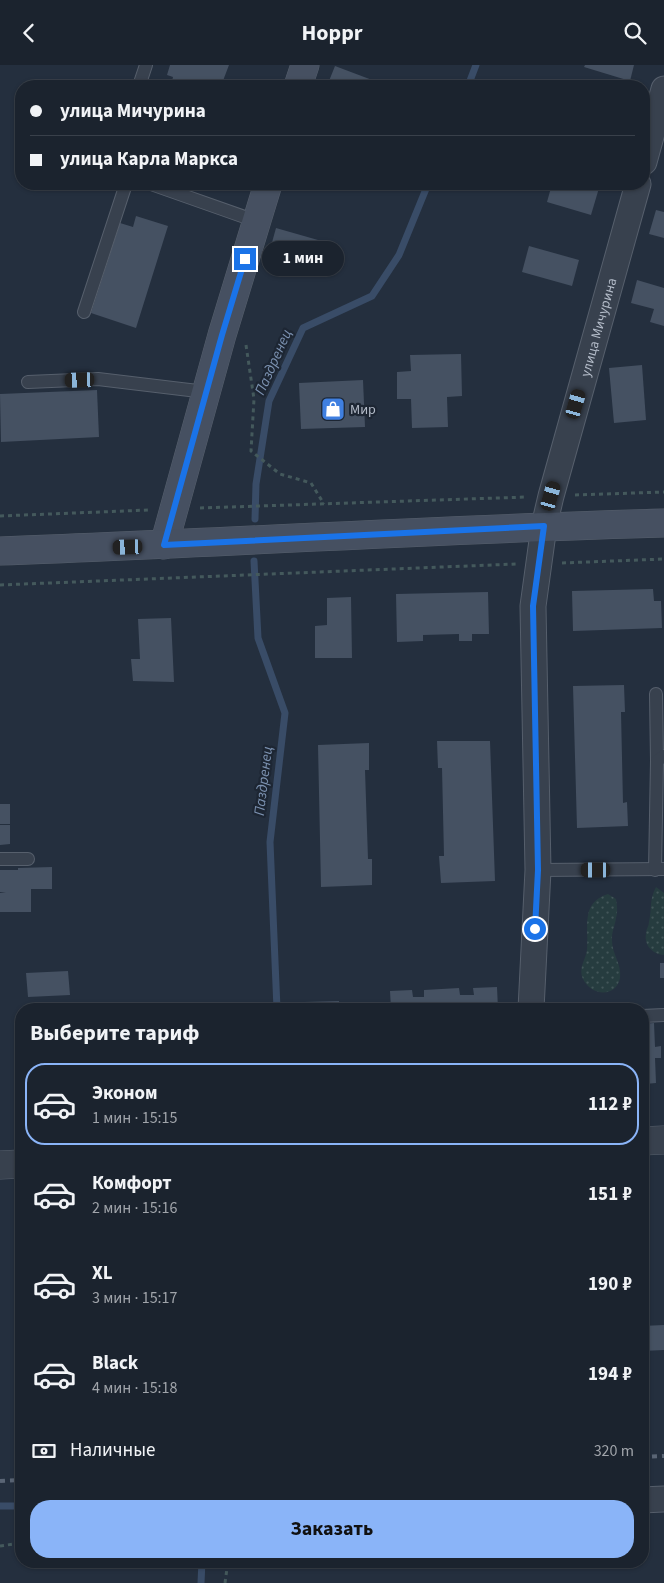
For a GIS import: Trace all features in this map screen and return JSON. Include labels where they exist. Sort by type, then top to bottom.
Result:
[{"type":"main road","points":[[300,80],[305,65]]},
{"type":"main road","points":[[164,545],[206,392],[266,190]]},
{"type":"main road","points":[[0,551],[164,545],[544,526],[664,523]]},
{"type":"street","points":[[650,140],[664,89]]},
{"type":"street","name":"улица Мичурина","points":[[531,1003],[538,870],[533,606],[544,526],[551,496],[636,190]]},
{"type":"street","points":[[649,1141],[664,1140]]},
{"type":"street","points":[[0,1165],[15,1164]]},
{"type":"street","points":[[649,1500],[664,1499]]},
{"type":"lane","points":[[141,80],[146,65]]},
{"type":"lane","points":[[84,312],[124,190]]},
{"type":"lane","points":[[168,190],[256,221]]},
{"type":"lane","points":[[28,382],[98,379],[206,392]]},
{"type":"lane","points":[[538,870],[660,869],[661,758],[656,694]]},
{"type":"lane","points":[[0,859],[28,859]]},
{"type":"lane","points":[[649,1016],[664,1015]]},
{"type":"path","points":[[246,341],[254,399],[251,451],[280,473],[311,483],[324,504]]},
{"type":"path","points":[[0,516],[664,492]]},
{"type":"path","points":[[0,585],[664,559]]},
{"type":"path","points":[[0,1546],[15,1544]]},
{"type":"path","points":[[226,1583],[227,1568]]},
{"type":"green space","points":[[656,887],[664,893],[664,955],[653,951],[646,942],[646,932]]},
{"type":"green space","points":[[608,894],[616,899],[617,913],[612,946],[620,968],[620,978],[614,989],[609,992],[603,992],[592,989],[587,985],[581,971],[587,949],[587,924],[590,910],[593,903]]},
{"type":"building","points":[[170,65],[229,65],[223,80],[172,80],[173,77],[167,75]]},
{"type":"building","points":[[585,65],[634,65],[630,80],[584,67]]},
{"type":"building","points":[[335,66],[372,80],[329,80]]},
{"type":"building","points":[[550,190],[598,190],[591,215],[547,202]]},
{"type":"building","points":[[656,210],[664,212],[664,238],[649,234]]},
{"type":"building","points":[[136,216],[168,226],[136,328],[91,313],[120,223],[133,227]]},
{"type":"building","points":[[276,228],[318,240],[309,270],[268,257]]},
{"type":"building","points":[[529,246],[579,260],[572,286],[522,272]]},
{"type":"building","points":[[637,280],[664,288],[664,326],[650,322],[654,309],[631,303]]},
{"type":"building","points":[[461,354],[462,396],[447,397],[448,427],[412,428],[411,399],[397,399],[397,372],[411,371],[410,355]]},
{"type":"building","points":[[642,365],[646,420],[614,423],[609,368]]},
{"type":"building","points":[[363,380],[365,427],[301,429],[299,383]]},
{"type":"building","points":[[97,390],[99,437],[1,442],[0,394]]},
{"type":"building","points":[[653,589],[654,601],[661,601],[662,628],[573,631],[572,591]]},
{"type":"building","points":[[488,592],[489,634],[472,634],[472,641],[459,641],[459,634],[423,635],[423,641],[397,642],[396,594]]},
{"type":"building","points":[[351,597],[352,658],[315,658],[315,626],[327,625],[327,598]]},
{"type":"building","points":[[171,618],[174,682],[133,681],[131,659],[140,659],[138,619]]},
{"type":"building","points":[[624,685],[625,712],[621,712],[623,803],[627,802],[628,826],[577,828],[573,686]]},
{"type":"building","points":[[437,741],[490,741],[495,881],[441,883],[439,856],[444,856],[442,768],[438,768]]},
{"type":"building","points":[[369,743],[369,770],[365,770],[368,859],[372,859],[372,885],[321,887],[318,745]]},
{"type":"building","points":[[0,804],[10,804],[10,824],[0,824]]},
{"type":"building","points":[[0,825],[10,825],[10,844],[0,845]]},
{"type":"building","points":[[52,867],[52,889],[31,889],[31,912],[0,912],[0,893],[6,893],[0,892],[0,870]]},
{"type":"building","points":[[660,963],[664,963],[664,978],[660,978]]},
{"type":"building","points":[[68,971],[70,995],[28,997],[26,973]]},
{"type":"building","points":[[497,987],[498,1003],[391,1003],[390,991],[412,990],[413,997],[424,997],[424,990],[459,988],[460,995],[474,995],[473,988]]},
{"type":"building","points":[[339,1001],[339,1003],[304,1003]]},
{"type":"building","points":[[209,1002],[209,1003],[173,1003]]},
{"type":"building","points":[[649,1023],[654,1023],[655,1047],[661,1046],[661,1058],[655,1058],[656,1083],[649,1084]]},
{"type":"building","points":[[664,1325],[664,1350],[649,1351],[649,1326]]},
{"type":"waterway","name":"Паздренец","points":[[470,80],[476,65]]},
{"type":"waterway","name":"Паздренец","points":[[255,519],[256,484],[269,401],[303,328],[372,296],[399,255],[426,190]]},
{"type":"waterway","name":"Паздренец","points":[[254,561],[258,638],[285,713],[270,842],[277,1003]]},
{"type":"waterway","points":[[0,1506],[15,1506]]},
{"type":"waterway","name":"Паздренец","points":[[201,1583],[202,1568]]},
{"type":"railway","points":[[649,1457],[664,1456]]},
{"type":"railway","points":[[0,1481],[15,1480]]},
{"type":"place","name":"Мир","points":[[333,409]]},
{"type":"route","points":[[245,259],[164,545],[544,526],[533,606],[538,870],[535,929]]}]
